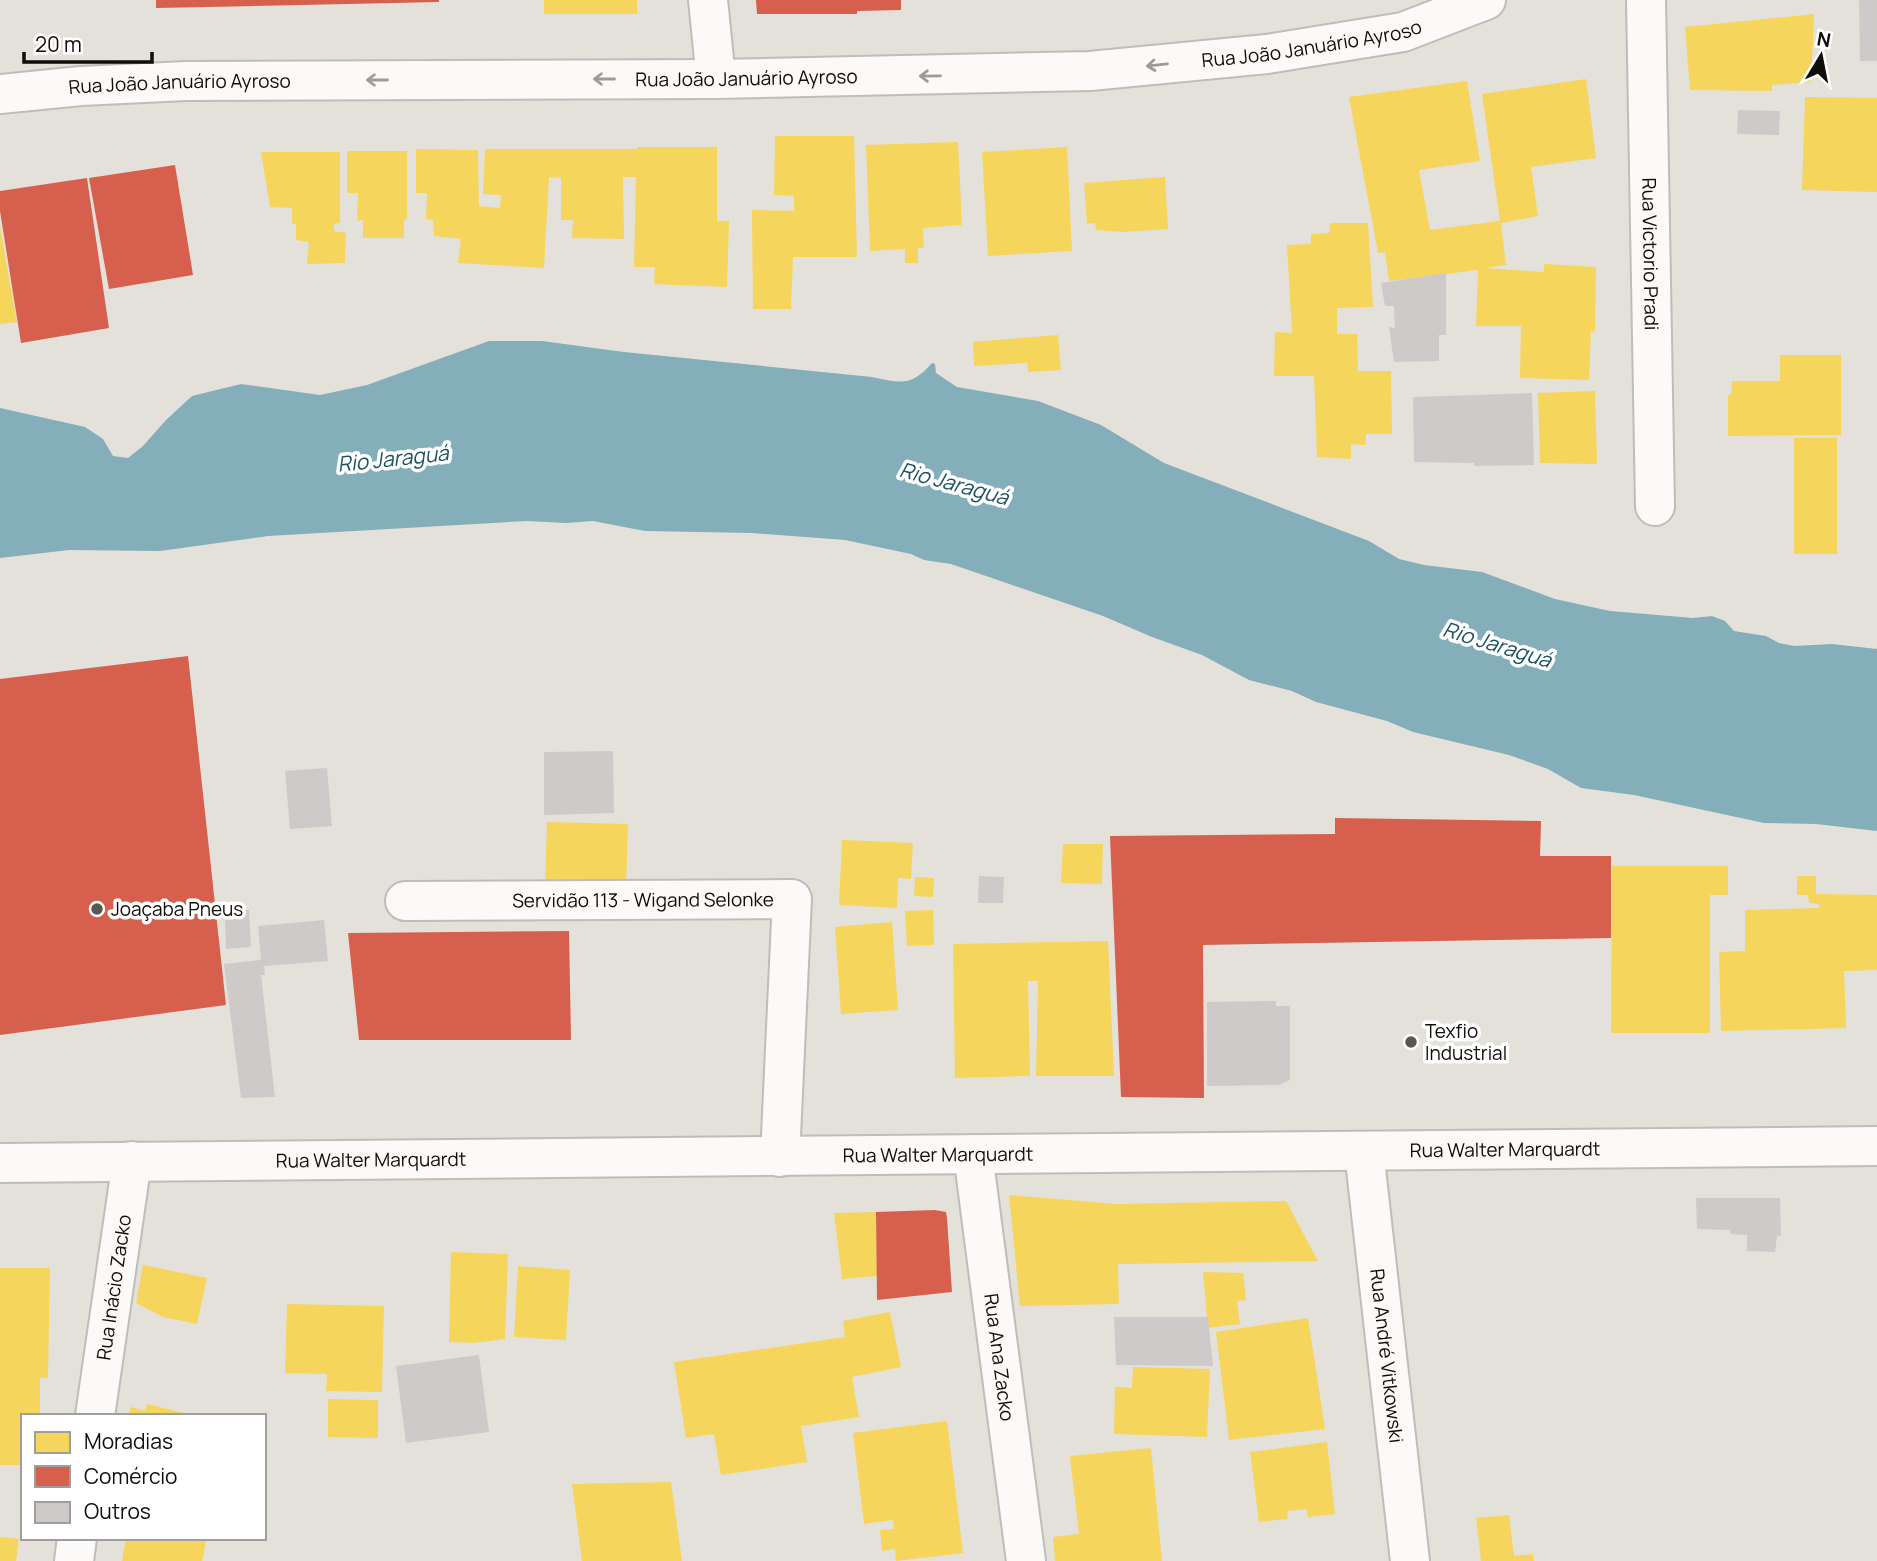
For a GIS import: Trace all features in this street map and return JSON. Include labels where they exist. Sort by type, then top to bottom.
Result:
[{"type":"main road","points":[[708,0],[716,79]]},
{"type":"main road","name":"Rua João Januário Ayroso","points":[[0,94],[81,86],[186,81],[716,79],[1090,71],[1267,54],[1403,32],[1486,0]]},
{"type":"main road","name":"Rua Victorio Pradi","points":[[1646,0],[1655,506]]},
{"type":"main road","name":"Servidão 113 - Wigand Selonke","points":[[405,901],[792,899],[780,1157]]},
{"type":"main road","name":"Rua Walter Marquardt","points":[[0,1163],[1877,1146]]},
{"type":"main road","name":"Rua André Vitkowski","points":[[1364,1151],[1410,1561]]},
{"type":"main road","name":"Rua Ana Zacko","points":[[973,1154],[1026,1561]]},
{"type":"main road","name":"Rua Inácio Zacko","points":[[95,1414],[132,1161]]},
{"type":"main road","points":[[74,1561],[77,1540]]},
{"type":"water","name":"Rio Jaraguá","points":[[489,341],[542,341],[898,382],[911,380],[932,363],[935,364],[936,373],[957,387],[1038,401],[1101,425],[1164,463],[1369,541],[1399,559],[1482,572],[1555,599],[1610,611],[1693,618],[1712,616],[1725,621],[1734,631],[1766,636],[1779,643],[1794,646],[1832,644],[1877,649],[1877,831],[1816,824],[1764,823],[1634,795],[1581,788],[1548,769],[1509,755],[1413,732],[1387,721],[1249,680],[1202,655],[1103,616],[951,564],[845,540],[751,533],[645,531],[593,521],[527,521],[268,536],[160,551],[69,550],[0,558],[0,408],[85,427],[103,439],[113,456],[128,458],[192,396],[241,384],[320,395],[367,385]]},
{"type":"building: Moradias","points":[[544,0],[637,0],[637,14],[544,14]]},
{"type":"building: Moradias","points":[[1814,14],[1811,82],[1772,85],[1772,91],[1690,90],[1685,27]]},
{"type":"building: Moradias","points":[[1586,79],[1596,158],[1531,167],[1538,216],[1501,223],[1506,265],[1484,268],[1544,272],[1544,264],[1596,267],[1595,332],[1591,331],[1589,380],[1520,378],[1521,326],[1476,326],[1478,270],[1389,281],[1385,252],[1378,253],[1349,97],[1467,81],[1480,161],[1419,170],[1430,230],[1500,221],[1482,94]]},
{"type":"building: Moradias","points":[[1805,97],[1877,98],[1877,192],[1802,190]]},
{"type":"building: Moradias","points":[[775,136],[854,136],[857,257],[793,257],[791,309],[753,309],[752,210],[794,211],[794,196],[774,195]]},
{"type":"building: Moradias","points":[[958,142],[962,225],[923,228],[924,248],[918,248],[918,263],[905,263],[905,249],[870,251],[866,145]]},
{"type":"building: Moradias","points":[[717,147],[717,221],[729,221],[727,287],[654,284],[655,267],[634,267],[636,177],[623,177],[624,239],[572,238],[573,220],[561,220],[561,178],[549,177],[544,268],[458,263],[461,239],[434,236],[433,220],[426,219],[427,193],[416,193],[416,149],[478,150],[479,206],[500,208],[501,195],[483,194],[485,149]]},
{"type":"building: Moradias","points":[[1067,147],[1072,251],[988,256],[982,152]]},
{"type":"building: Moradias","points":[[347,151],[407,151],[407,220],[404,219],[404,238],[363,238],[363,220],[357,221],[358,193],[347,193]]},
{"type":"building: Moradias","points":[[261,152],[340,152],[340,223],[334,224],[334,231],[346,233],[345,263],[307,264],[309,242],[296,240],[292,208],[270,207]]},
{"type":"building: Moradias","points":[[1165,177],[1168,229],[1123,232],[1096,230],[1095,223],[1087,224],[1084,183]]},
{"type":"building: Moradias","points":[[1330,223],[1368,223],[1373,307],[1337,308],[1337,334],[1357,334],[1358,371],[1391,371],[1392,434],[1366,434],[1365,445],[1351,444],[1351,459],[1317,457],[1314,376],[1274,376],[1275,332],[1292,333],[1287,245],[1311,244],[1311,234],[1329,233]]},
{"type":"building: Moradias","points":[[0,227],[17,322],[0,324]]},
{"type":"building: Moradias","points":[[1058,335],[1061,370],[1028,372],[1027,363],[974,366],[973,342]]},
{"type":"building: Moradias","points":[[1780,355],[1841,355],[1841,435],[1728,436],[1728,395],[1731,395],[1732,381],[1780,381]]},
{"type":"building: Moradias","points":[[1595,391],[1597,464],[1540,463],[1538,393]]},
{"type":"building: Moradias","points":[[1794,438],[1837,438],[1837,554],[1794,554]]},
{"type":"building: Moradias","points":[[547,822],[628,824],[626,889],[545,887]]},
{"type":"building: Moradias","points":[[842,840],[913,843],[911,879],[898,878],[897,908],[839,905]]},
{"type":"building: Moradias","points":[[1063,844],[1103,844],[1102,884],[1061,883]]},
{"type":"building: Moradias","points":[[1612,866],[1728,866],[1728,895],[1710,895],[1710,1033],[1611,1033]]},
{"type":"building: Moradias","points":[[1797,876],[1816,876],[1816,894],[1877,895],[1877,970],[1844,971],[1846,1028],[1721,1031],[1719,952],[1745,951],[1745,910],[1819,908],[1819,904],[1809,903],[1808,895],[1797,895]]},
{"type":"building: Moradias","points":[[915,877],[934,878],[933,897],[914,896]]},
{"type":"building: Moradias","points":[[933,910],[934,945],[907,946],[905,911]]},
{"type":"building: Moradias","points":[[892,922],[898,1010],[841,1014],[835,927]]},
{"type":"building: Moradias","points":[[1108,941],[1114,1076],[1036,1076],[1038,981],[1028,981],[1030,1076],[955,1078],[953,944]]},
{"type":"building: Moradias","points":[[1009,1195],[1117,1204],[1286,1201],[1318,1261],[1118,1264],[1119,1304],[1020,1306]]},
{"type":"building: Moradias","points":[[876,1212],[877,1276],[842,1279],[834,1213]]},
{"type":"building: Moradias","points":[[451,1252],[508,1254],[505,1339],[473,1343],[449,1342]]},
{"type":"building: Moradias","points":[[143,1265],[207,1278],[197,1324],[163,1317],[136,1303]]},
{"type":"building: Moradias","points":[[518,1266],[570,1270],[566,1340],[514,1337]]},
{"type":"building: Moradias","points":[[0,1268],[50,1268],[48,1378],[40,1378],[40,1414],[21,1414],[21,1465],[0,1465]]},
{"type":"building: Moradias","points":[[1203,1272],[1243,1273],[1246,1300],[1237,1301],[1240,1324],[1208,1328]]},
{"type":"building: Moradias","points":[[287,1304],[384,1306],[382,1392],[326,1391],[327,1374],[285,1373]]},
{"type":"building: Moradias","points":[[890,1312],[901,1367],[852,1377],[859,1417],[801,1426],[807,1462],[721,1475],[714,1434],[686,1438],[674,1362],[845,1337],[843,1321]]},
{"type":"building: Moradias","points":[[1308,1318],[1325,1429],[1229,1440],[1216,1332]]},
{"type":"building: Moradias","points":[[1133,1367],[1210,1369],[1207,1437],[1114,1434],[1115,1387],[1132,1388]]},
{"type":"building: Moradias","points":[[328,1399],[378,1400],[378,1438],[328,1437]]},
{"type":"building: Moradias","points":[[147,1404],[188,1414],[129,1414],[131,1407],[145,1411]]},
{"type":"building: Moradias","points":[[947,1421],[963,1553],[896,1561],[895,1549],[882,1551],[880,1530],[894,1529],[893,1520],[864,1524],[853,1433]]},
{"type":"building: Moradias","points":[[1327,1442],[1335,1514],[1308,1517],[1306,1509],[1287,1511],[1288,1519],[1259,1522],[1250,1452]]},
{"type":"building: Moradias","points":[[1151,1448],[1162,1561],[1055,1561],[1053,1537],[1079,1534],[1070,1456]]},
{"type":"building: Moradias","points":[[671,1482],[682,1561],[582,1561],[572,1484]]},
{"type":"building: Moradias","points":[[1509,1515],[1514,1556],[1533,1554],[1534,1561],[1481,1561],[1476,1518]]},
{"type":"building: Moradias","points":[[0,1537],[19,1539],[16,1561],[0,1561]]},
{"type":"building: Moradias","points":[[126,1540],[207,1540],[202,1561],[122,1561]]},
{"type":"building: Comércio","points":[[156,0],[439,0],[439,2],[156,8]]},
{"type":"building: Comércio","points":[[756,0],[901,0],[901,10],[857,11],[857,14],[757,14]]},
{"type":"building: Comércio","points":[[175,165],[193,275],[109,289],[89,178]]},
{"type":"building: Comércio","points":[[87,178],[109,328],[21,343],[0,211],[0,191]]},
{"type":"building: Comércio","points":[[188,656],[226,1005],[0,1035],[0,679]]},
{"type":"building: Comércio","points":[[1335,818],[1541,821],[1540,856],[1611,856],[1611,938],[1203,945],[1204,1098],[1121,1097],[1110,836],[1335,834]]},
{"type":"building: Comércio","points":[[569,931],[571,1040],[359,1040],[348,933]]},
{"type":"building: Comércio","points":[[876,1212],[946,1212],[952,1292],[877,1300]]},
{"type":"building: Outros","points":[[1859,0],[1877,0],[1877,61],[1860,61]]},
{"type":"building: Outros","points":[[1738,110],[1780,111],[1779,135],[1737,134]]},
{"type":"building: Outros","points":[[1446,273],[1446,335],[1439,335],[1439,361],[1394,362],[1389,327],[1395,328],[1394,306],[1385,306],[1381,283]]},
{"type":"building: Outros","points":[[1532,393],[1534,465],[1474,466],[1474,463],[1414,462],[1413,397]]},
{"type":"building: Outros","points":[[613,751],[614,813],[544,815],[544,752]]},
{"type":"building: Outros","points":[[327,768],[332,826],[290,829],[285,771]]},
{"type":"building: Outros","points":[[979,876],[1004,877],[1003,903],[978,903]]},
{"type":"building: Outros","points":[[249,910],[251,947],[226,949],[225,911]]},
{"type":"building: Outros","points":[[324,920],[328,961],[264,966],[265,975],[261,975],[275,1097],[241,1098],[224,964],[261,960],[258,926]]},
{"type":"building: Outros","points":[[1276,1001],[1276,1006],[1290,1006],[1290,1080],[1279,1085],[1207,1086],[1207,1002]]},
{"type":"building: Outros","points":[[1696,1198],[1780,1198],[1781,1236],[1777,1236],[1775,1252],[1747,1251],[1747,1235],[1730,1234],[1730,1230],[1697,1229]]},
{"type":"building: Outros","points":[[1114,1317],[1208,1317],[1213,1366],[1116,1365]]},
{"type":"building: Outros","points":[[479,1355],[489,1432],[406,1443],[396,1366]]},
{"type":"place","name":"Joaçaba Pneus","points":[[97,909]]},
{"type":"place","name":"Texfio Industrial","points":[[1411,1042]]}]
